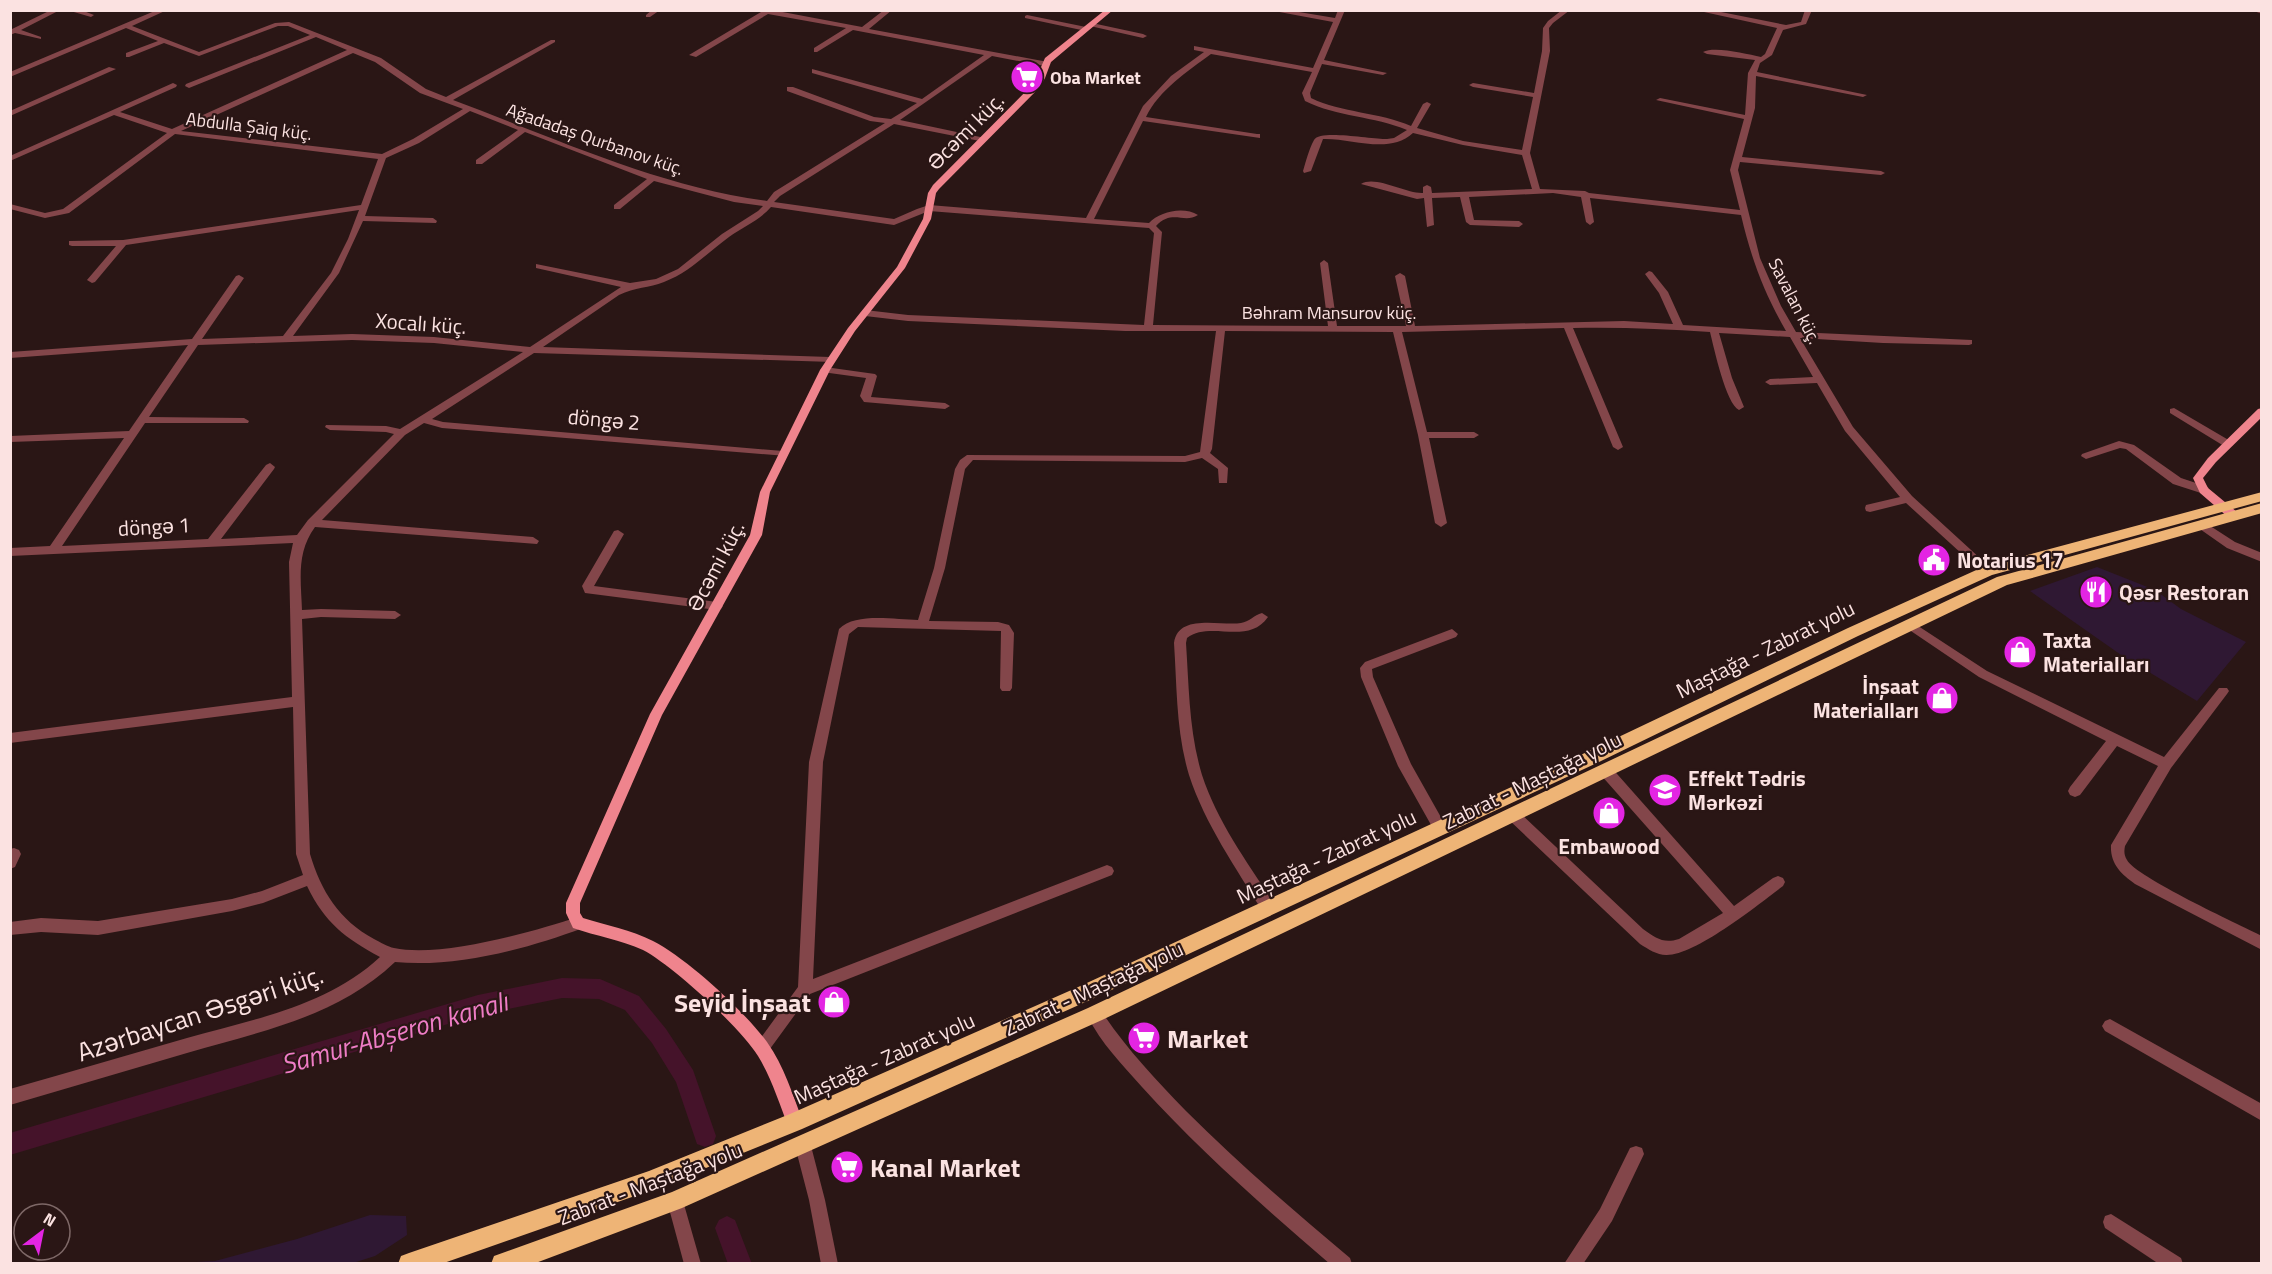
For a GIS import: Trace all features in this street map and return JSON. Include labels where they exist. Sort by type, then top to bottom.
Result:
[{"type":"main road","name":"Maştağa - Zabrat yolu","points":[[409,1263],[650,1181],[795,1122],[1083,994],[1853,632],[1988,571],[2227,511],[2262,496]]},
{"type":"main road","name":"Zabrat - Maştağa yolu","points":[[502,1263],[675,1201],[803,1146],[1095,1014],[2002,581],[2201,524],[2227,511],[2262,508]]},
{"type":"main road","points":[[795,1122],[803,1146]]},
{"type":"street","points":[[13,32],[57,10]]},
{"type":"street","points":[[70,10],[91,15]]},
{"type":"street","points":[[10,75],[129,27],[164,10]]},
{"type":"street","points":[[648,16],[657,10]]},
{"type":"street","points":[[806,19],[818,10]]},
{"type":"street","points":[[864,30],[889,10]]},
{"type":"street","name":"Əcəmi küç.","points":[[578,923],[573,913],[573,903],[656,714],[756,535],[761,519],[762,500],[827,365],[851,330],[901,268],[924,224],[932,193],[936,187],[1037,85],[1044,75],[1045,64],[1110,10]]},
{"type":"street","points":[[1271,10],[1338,21]]},
{"type":"street","points":[[1342,10],[1306,93],[1308,99],[1324,107],[1393,121],[1411,129],[1476,146],[1526,153]]},
{"type":"street","points":[[1536,190],[1526,153],[1535,95],[1546,51],[1546,28],[1566,10]]},
{"type":"street","points":[[1698,10],[1785,27]]},
{"type":"street","points":[[1809,10],[1804,23],[1785,27],[1777,32],[1768,55],[1757,62],[1752,73],[1863,95]]},
{"type":"street","points":[[2256,10],[2262,12]]},
{"type":"street","points":[[693,55],[763,11],[1045,64]]},
{"type":"street","points":[[1027,17],[1143,36]]},
{"type":"street","name":"Ağadadaş Qurbanov küç.","points":[[129,27],[199,54],[283,23],[388,66],[423,91],[653,178],[734,199],[894,222],[904,221],[918,210],[929,208]]},
{"type":"street","points":[[817,50],[851,28]]},
{"type":"street","points":[[13,32],[39,38]]},
{"type":"street","points":[[189,86],[316,35]]},
{"type":"street","points":[[129,55],[163,41]]},
{"type":"street","points":[[448,99],[553,41]]},
{"type":"street","points":[[1197,48],[1315,70]]},
{"type":"street","points":[[10,206],[45,217],[56,216],[174,131],[352,50]]},
{"type":"street","points":[[1089,221],[1140,118],[1174,78],[1209,52]]},
{"type":"street","points":[[1707,52],[1762,59]]},
{"type":"street","points":[[539,266],[630,286],[658,281],[681,271],[725,236],[754,219],[785,188],[923,102],[990,54]]},
{"type":"street","points":[[1320,61],[1383,73]]},
{"type":"street","points":[[10,114],[112,69]]},
{"type":"street","points":[[815,71],[923,102]]},
{"type":"street","name":"Savalan küç.","points":[[1752,73],[1752,101],[1736,159],[1735,180],[1756,258],[1767,286],[1792,335],[1849,429],[1908,499],[1988,571]]},
{"type":"street","points":[[10,159],[173,85]]},
{"type":"street","points":[[1473,85],[1535,95]]},
{"type":"street","points":[[790,89],[873,119],[982,140]]},
{"type":"street","points":[[1660,100],[1748,118]]},
{"type":"street","points":[[1307,171],[1318,139],[1322,137],[1385,141],[1407,135],[1427,104]]},
{"type":"street","points":[[287,338],[330,281],[360,218],[383,157],[416,141],[468,109]]},
{"type":"street","name":"Abdulla Şaiq küç.","points":[[114,112],[174,131],[383,157]]},
{"type":"street","points":[[1140,118],[1257,136]]},
{"type":"street","points":[[479,162],[524,129]]},
{"type":"street","points":[[1736,159],[1881,173]]},
{"type":"street","points":[[616,207],[653,178]]},
{"type":"street","points":[[1365,184],[1384,186],[1406,194],[1428,192],[1464,195],[1536,190],[1585,193],[1744,213]]},
{"type":"street","points":[[1428,192],[1430,225]]},
{"type":"street","points":[[1585,193],[1590,222]]},
{"type":"street","points":[[1464,195],[1470,222],[1519,224]]},
{"type":"street","points":[[72,243],[123,243],[363,207]]},
{"type":"street","points":[[929,208],[1151,226],[1158,232],[1148,328]]},
{"type":"street","points":[[1151,226],[1159,216],[1166,214],[1194,216]]},
{"type":"street","points":[[360,218],[433,220]]},
{"type":"street","points":[[92,280],[123,243]]},
{"type":"street","points":[[1324,263],[1333,329]]},
{"type":"street","points":[[1650,274],[1663,292],[1680,329]]},
{"type":"street","points":[[1401,276],[1411,329]]},
{"type":"street","points":[[53,550],[239,278]]},
{"type":"street","points":[[630,286],[401,433],[312,523],[300,539],[295,562],[300,701],[300,812],[303,854],[309,879],[331,916],[356,937],[393,955],[430,956],[477,948],[553,932],[578,923],[637,941],[671,960],[739,1021],[762,1048],[778,1076],[795,1122]]},
{"type":"street","name":"Bəhram Mansurov küç.","points":[[865,313],[909,318],[1148,328],[1411,329],[1624,324],[1714,331],[1969,342]]},
{"type":"street","points":[[1567,325],[1618,447]]},
{"type":"street","points":[[922,626],[944,554],[960,469],[964,462],[971,457],[1185,459],[1204,454],[1207,448],[1221,328]]},
{"type":"street","points":[[1397,329],[1423,435],[1441,523]]},
{"type":"street","points":[[1714,331],[1727,378],[1739,407]]},
{"type":"street","name":"Xocalı küç.","points":[[10,355],[196,342],[287,338],[390,338],[533,350],[827,365],[872,376],[865,396],[873,402],[945,406]]},
{"type":"street","points":[[1770,382],[1819,380]]},
{"type":"street","points":[[2174,411],[2228,444]]},
{"type":"street","points":[[2227,511],[2204,490],[2198,478],[2202,471],[2262,411]]},
{"type":"street","name":"döngə 2","points":[[422,419],[442,425],[783,454]]},
{"type":"street","points":[[141,420],[244,421]]},
{"type":"street","points":[[330,427],[386,429],[401,433]]},
{"type":"street","points":[[10,439],[132,434]]},
{"type":"street","points":[[1423,435],[1474,435]]},
{"type":"street","points":[[2086,456],[2122,444],[2130,447],[2177,481],[2204,490]]},
{"type":"street","points":[[1204,454],[1223,468],[1223,480]]},
{"type":"street","points":[[211,543],[270,467]]},
{"type":"street","points":[[1870,508],[1908,499]]},
{"type":"street","points":[[312,523],[533,540]]},
{"type":"street","points":[[2201,524],[2225,541],[2262,558]]},
{"type":"street","points":[[618,534],[588,586],[589,590],[717,606]]},
{"type":"street","name":"döngə 1","points":[[10,552],[300,539]]},
{"type":"street","points":[[297,615],[321,613],[395,615]]},
{"type":"street","points":[[1262,617],[1255,625],[1245,629],[1191,628],[1181,636],[1180,643],[1184,703],[1196,774],[1208,806],[1268,907]]},
{"type":"street","points":[[805,989],[816,762],[843,632],[849,626],[858,623],[1005,628],[1008,633],[1006,688]]},
{"type":"street","points":[[1909,624],[1983,674],[2166,764]]},
{"type":"street","points":[[1440,828],[1405,766],[1367,676],[1366,668],[1452,634]]},
{"type":"street","points":[[2223,691],[2166,764],[2118,845],[2116,855],[2123,868],[2140,880],[2262,944]]},
{"type":"street","points":[[10,738],[300,701]]},
{"type":"street","points":[[2075,791],[2115,739]]},
{"type":"street","points":[[1605,770],[1733,915]]},
{"type":"street","points":[[1514,815],[1638,934],[1654,945],[1670,948],[1682,945],[1733,915],[1778,882]]},
{"type":"street","points":[[762,1048],[805,989],[1107,871]]},
{"type":"street","points":[[10,929],[41,925],[79,929],[120,924],[232,905],[263,897],[309,879]]},
{"type":"street","name":"Azərbaycan Əsgəri küç.","points":[[10,1097],[277,1019],[328,1000],[358,985],[379,970],[393,955]]},
{"type":"street","points":[[1095,1014],[1111,1041],[1127,1060],[1210,1148],[1271,1203],[1344,1263]]},
{"type":"street","points":[[2110,1026],[2262,1113]]},
{"type":"street","points":[[803,1146],[830,1263]]},
{"type":"street","points":[[1572,1263],[1606,1215],[1636,1154]]},
{"type":"street","points":[[675,1201],[693,1263]]},
{"type":"street","points":[[2111,1222],[2175,1263]]},
{"type":"shaded area","points":[[2097,567],[2155,590],[2181,609],[2246,642],[2197,701],[2124,657],[2030,591]]},
{"type":"shaded area","points":[[370,1215],[406,1216],[407,1235],[375,1256],[353,1263],[177,1263],[215,1261],[297,1239]]},
{"type":"waterway","name":"Samur-Abşeron kanalı","points":[[10,1144],[478,1005],[562,988],[600,989],[632,1003],[659,1036],[685,1077],[705,1136]]},
{"type":"waterway","name":"Samur-Abşeron kanalı","points":[[727,1228],[740,1264]]},
{"type":"place","name":"Oba Market","points":[[1027,77]]},
{"type":"place","name":"Notarius 17","points":[[1934,560]]},
{"type":"place","name":"Qəsr Restoran","points":[[2096,592]]},
{"type":"place","name":"Taxta Materialları","points":[[2020,652]]},
{"type":"place","name":"İnşaat Materialları","points":[[1942,698]]},
{"type":"place","name":"Effekt Tədris Mərkəzi","points":[[1665,790]]},
{"type":"place","name":"Embawood","points":[[1609,813]]},
{"type":"place","name":"Seyid İnşaat","points":[[834,1002]]},
{"type":"place","name":"Market","points":[[1144,1038]]},
{"type":"place","name":"Kanal Market","points":[[847,1167]]}]
